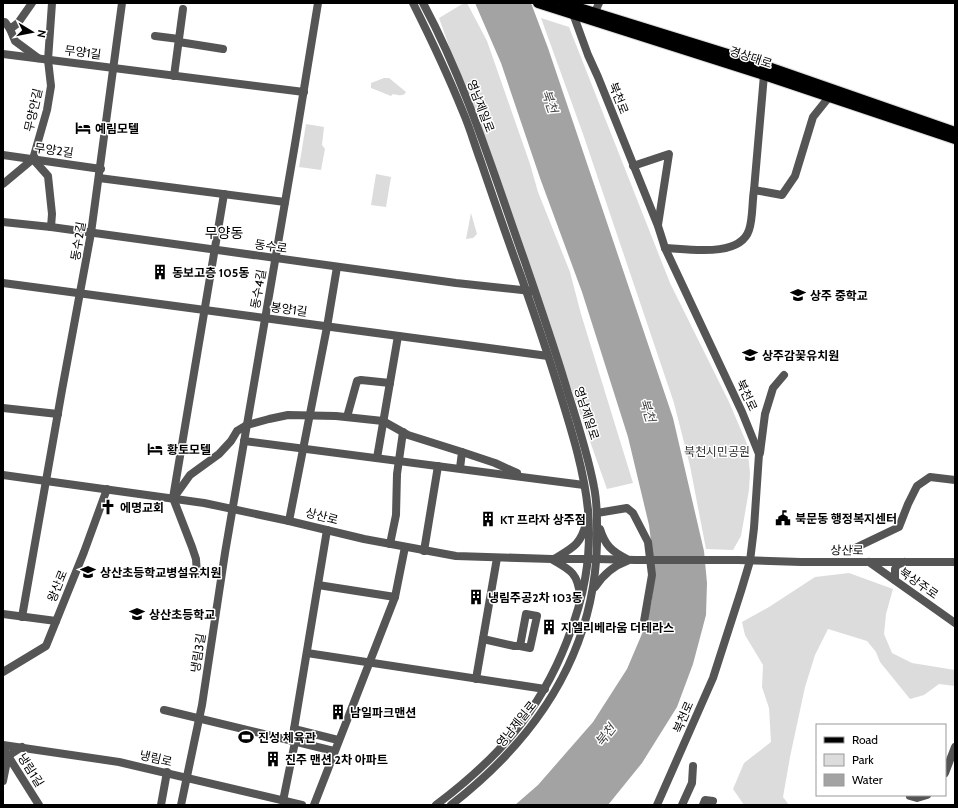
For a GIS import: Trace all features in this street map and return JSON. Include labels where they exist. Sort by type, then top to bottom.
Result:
[{"type":"main road","name":"경상대로","points":[[538,3],[566,8],[764,76],[955,139]]},
{"type":"main road","name":"경상대로","points":[[566,8],[597,8],[955,132]]},
{"type":"street","points":[[10,29],[18,22],[32,3]]},
{"type":"street","name":"무양안길","points":[[33,159],[47,110],[51,86],[48,60],[52,3]]},
{"type":"street","name":"동수2길","points":[[22,617],[91,233],[101,169],[122,3]]},
{"type":"street","name":"동수4길","points":[[233,508],[318,3]]},
{"type":"street","name":"영남제일로","points":[[413,3],[464,113],[548,356],[577,450],[584,485],[588,512],[594,589],[583,631],[571,661],[554,694],[527,733],[505,758],[451,805]]},
{"type":"street","name":"영남제일로","points":[[424,4],[471,109],[535,291],[586,447],[594,488],[598,523],[592,559],[575,621],[558,666],[545,689],[516,730],[495,754],[436,805]]},
{"type":"street","name":"북천로","points":[[566,8],[658,226],[665,248],[742,412],[759,454],[754,528],[750,561],[728,636],[713,678],[657,805]]},
{"type":"street","points":[[174,76],[184,9]]},
{"type":"street","points":[[3,22],[5,22],[10,29],[15,41],[38,58]]},
{"type":"street","points":[[155,36],[223,49]]},
{"type":"street","points":[[6,54],[15,41]]},
{"type":"street","name":"무양1길","points":[[6,54],[304,92]]},
{"type":"street","points":[[665,248],[702,250],[729,248],[744,240],[749,229],[754,190],[764,76]]},
{"type":"street","points":[[754,190],[782,195],[795,176],[813,118],[829,97]]},
{"type":"street","points":[[633,166],[669,154],[658,226]]},
{"type":"street","name":"무양2길","points":[[3,155],[101,169]]},
{"type":"street","points":[[3,184],[33,159],[48,176],[52,214],[51,227]]},
{"type":"street","points":[[99,178],[285,202]]},
{"type":"street","points":[[197,574],[196,559],[173,498],[224,194]]},
{"type":"street","name":"동수로","points":[[3,222],[51,227],[456,283],[535,291]]},
{"type":"street","points":[[289,521],[327,327],[337,267]]},
{"type":"street","name":"봉양1길","points":[[3,284],[548,356]]},
{"type":"street","points":[[378,458],[398,336]]},
{"type":"street","points":[[759,454],[765,414],[773,388],[784,375]]},
{"type":"street","points":[[347,417],[357,381],[361,380],[390,383]]},
{"type":"street","points":[[3,408],[58,414]]},
{"type":"street","points":[[173,498],[190,475],[219,454],[231,441],[237,431],[247,425],[288,415],[347,417],[384,422],[403,432],[495,463],[528,477]]},
{"type":"street","points":[[390,544],[396,515],[397,474],[403,432]]},
{"type":"street","points":[[244,441],[584,485]]},
{"type":"street","points":[[460,468],[462,452]]},
{"type":"street","points":[[424,551],[438,466]]},
{"type":"street","name":"상산로","points":[[3,475],[173,498],[233,508],[390,544],[456,556],[552,560],[955,562]]},
{"type":"street","points":[[855,548],[899,527],[908,504],[918,486],[930,477],[955,480]]},
{"type":"street","name":"왕산로","points":[[3,672],[46,646],[84,552],[107,489]]},
{"type":"street","name":"냉림3길","points":[[181,805],[199,719],[233,508]]},
{"type":"street","points":[[597,513],[627,508],[633,513],[648,542],[652,575],[643,627]]},
{"type":"street","points":[[552,560],[570,549],[581,538],[588,512]]},
{"type":"street","points":[[598,523],[604,540],[609,547],[633,560]]},
{"type":"street","points":[[283,801],[327,530]]},
{"type":"street","points":[[314,805],[338,740],[395,597],[404,547]]},
{"type":"street","points":[[476,679],[497,558]]},
{"type":"street","points":[[552,560],[570,569],[575,576],[579,586],[581,602]]},
{"type":"street","points":[[594,589],[608,571],[619,564],[633,560]]},
{"type":"street","name":"북상주로","points":[[869,562],[955,623]]},
{"type":"street","points":[[895,580],[895,570],[897,565],[905,562]]},
{"type":"street","points":[[318,585],[395,597]]},
{"type":"street","points":[[3,614],[56,621]]},
{"type":"street","points":[[483,638],[514,646],[520,646]]},
{"type":"street","points":[[307,653],[545,689]]},
{"type":"street","points":[[164,710],[334,751]]},
{"type":"street","points":[[294,729],[338,740]]},
{"type":"street","name":"냉림로","points":[[3,744],[119,762],[167,772],[302,805]]},
{"type":"street","points":[[3,781],[8,756],[22,747]]},
{"type":"street","points":[[946,770],[955,747]]},
{"type":"street","name":"냉림1길","points":[[3,748],[39,805]]},
{"type":"street","points":[[682,805],[692,783],[693,766]]},
{"type":"street","points":[[161,805],[167,772]]},
{"type":"street","points":[[910,796],[918,798],[924,796]]},
{"type":"street","points":[[703,805],[705,800],[713,801]]},
{"type":"green space","points":[[464,3],[467,3],[487,41],[530,164],[538,192],[570,272],[581,314],[633,483],[607,489],[439,18]]},
{"type":"green space","name":"북천시민공원","points":[[541,18],[569,27],[670,283],[729,402],[747,444],[750,473],[749,490],[741,536],[733,550],[706,549],[690,466],[674,403],[583,134]]},
{"type":"green space","points":[[384,78],[389,78],[406,92],[405,94],[393,94],[391,96],[371,88],[371,83]]},
{"type":"green space","points":[[306,124],[324,127],[322,145],[325,149],[321,170],[299,167]]},
{"type":"green space","points":[[376,174],[391,177],[386,207],[371,205]]},
{"type":"green space","points":[[471,213],[477,234],[473,238],[466,239]]},
{"type":"green space","points":[[849,573],[893,589],[886,614],[884,634],[892,653],[912,663],[955,670],[955,686],[939,684],[924,695],[910,699],[880,662],[876,652],[867,641],[828,629],[815,655],[805,687],[783,797],[789,805],[744,805],[733,789],[744,763],[771,742],[769,708],[762,687],[763,665],[745,635],[742,622],[769,607],[815,577]]},
{"type":"water","name":"북천","points":[[475,3],[531,3],[548,48],[673,418],[704,551],[707,583],[706,615],[693,664],[677,707],[642,763],[608,805],[515,805],[538,785],[593,722],[627,669],[644,629],[651,604],[655,573],[649,525],[628,437],[582,292],[540,178],[501,63]]},
{"type":"place","name":"예림모텔","points":[[83,128]]},
{"type":"place","name":"동보고층 105동","points":[[160,272]]},
{"type":"place","name":"상주 중학교","points":[[798,295]]},
{"type":"place","name":"상주감꽃유치원","points":[[750,355]]},
{"type":"place","name":"황토모텔","points":[[155,449]]},
{"type":"place","name":"에명교회","points":[[108,507]]},
{"type":"place","name":"북문동 행정복지센터","points":[[783,518]]},
{"type":"place","name":"KT 프라자 상주점","points":[[488,519]]},
{"type":"place","name":"상산초등학교병설유치원","points":[[88,572]]},
{"type":"place","name":"냉림주공2차 103동","points":[[476,597]]},
{"type":"place","name":"상산초등학교","points":[[137,614]]},
{"type":"place","name":"지엘리베라움 더테라스","points":[[549,627]]},
{"type":"place","name":"남일파크맨션","points":[[338,712]]},
{"type":"place","name":"진성 체육관","points":[[246,737]]},
{"type":"place","name":"진주 맨션 2차 아파트","points":[[273,759]]},
{"type":"district","name":"무양동","points":[[224,233]]}]
